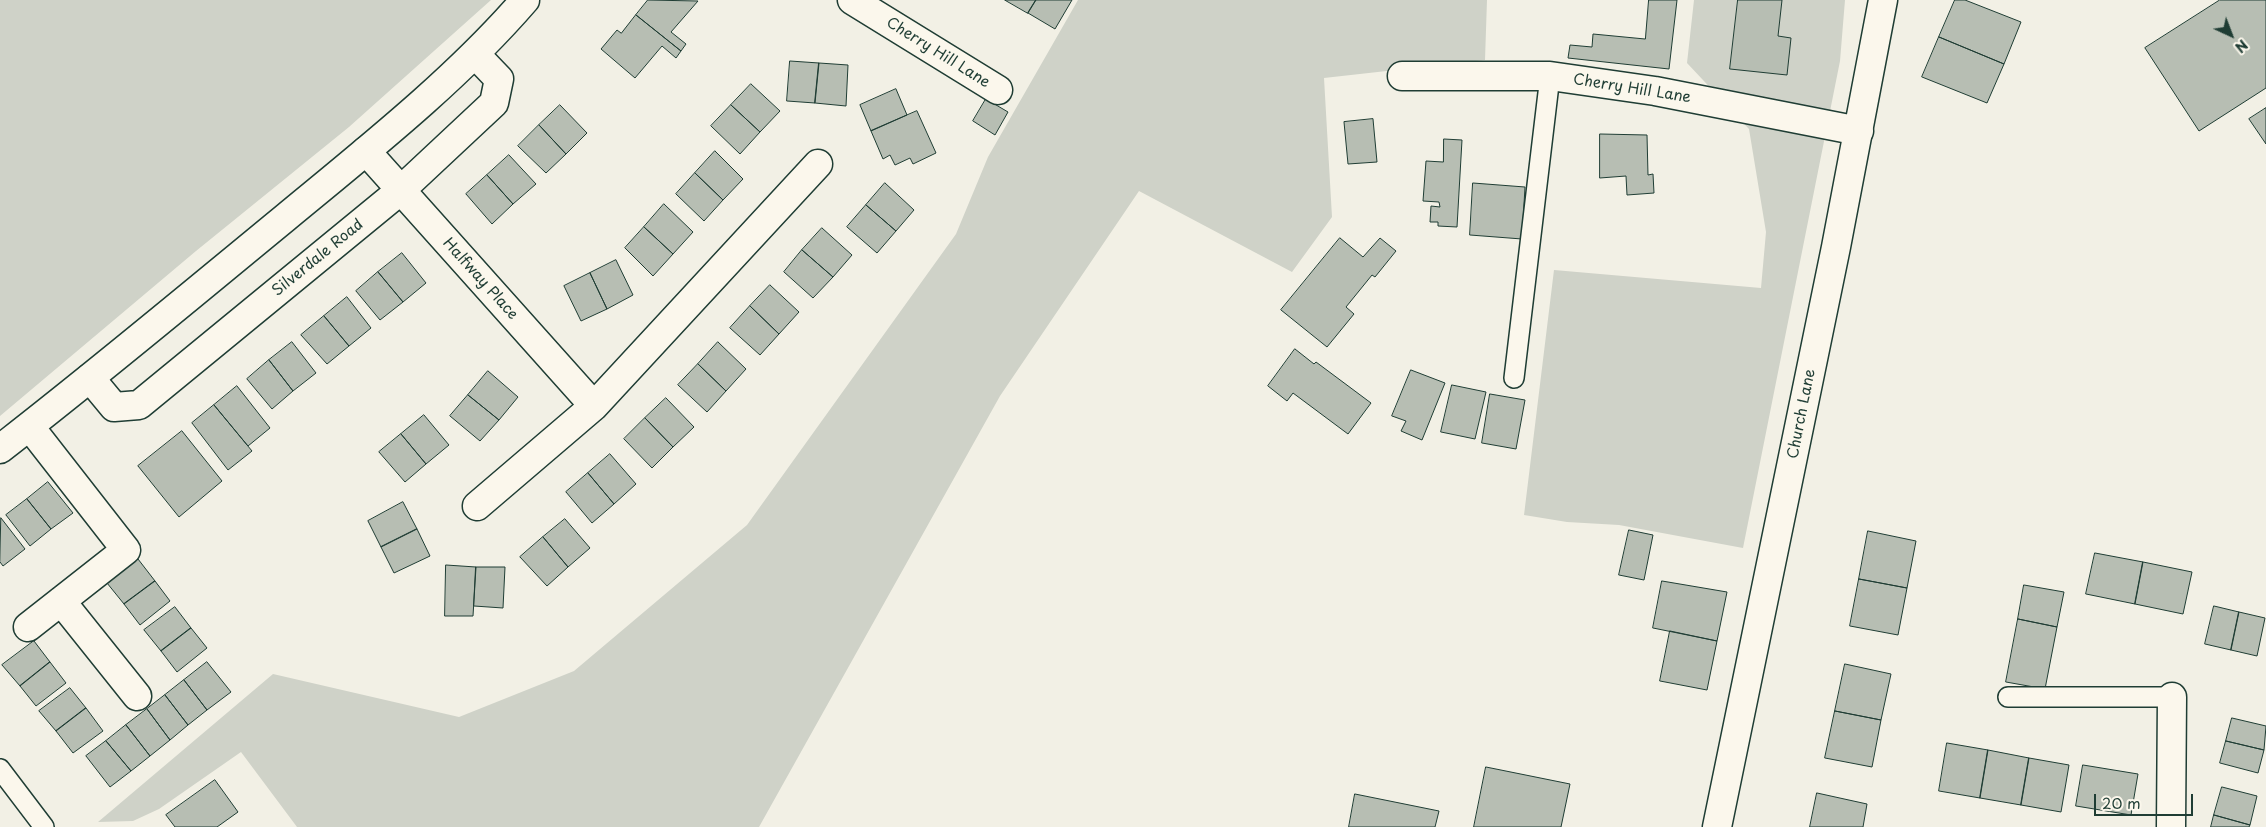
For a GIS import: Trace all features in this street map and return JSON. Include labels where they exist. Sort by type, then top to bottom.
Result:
[{"type":"street","points":[[0,450],[366,151],[474,54],[526,0]]},
{"type":"street","name":"Cherry Hill Lane","points":[[852,0],[998,90]]},
{"type":"street","name":"Church Lane","points":[[1717,827],[1859,131],[1883,0]]},
{"type":"street","name":"Silverdale Road","points":[[90,378],[114,407],[139,405],[401,190],[494,103],[499,79],[474,54]]},
{"type":"street","name":"Cherry Hill Lane","points":[[1402,76],[1550,76],[1655,91],[1859,131]]},
{"type":"street","name":"Halfway Place","points":[[366,151],[594,406]]},
{"type":"street","points":[[477,506],[594,406],[818,164]]},
{"type":"street","points":[[28,627],[126,550],[30,426]]},
{"type":"street","points":[[61,601],[136,696]]},
{"type":"street","points":[[2171,827],[2172,697]]},
{"type":"lane","points":[[1514,378],[1550,76]]},
{"type":"lane","points":[[2008,697],[2172,697]]},
{"type":"lane","points":[[3,782],[44,827]]},
{"type":"shaded area","points":[[0,0],[491,0],[349,127],[196,251],[0,416]]},
{"type":"shaded area","points":[[1078,0],[1487,0],[1485,60],[1324,78],[1332,217],[1292,272],[1139,191],[1000,396],[759,827],[297,827],[241,752],[159,809],[133,821],[98,822],[273,674],[459,717],[574,671],[747,525],[956,234],[988,157]]},
{"type":"shaded area","points":[[1694,0],[1845,0],[1840,61],[1743,548],[1619,525],[1567,522],[1524,515],[1554,270],[1761,288],[1766,232],[1749,129],[1687,63]]},
{"type":"building","points":[[648,0],[698,1],[671,32],[686,44],[681,51],[636,15]]},
{"type":"building","points":[[1005,0],[1036,0],[1028,13]]},
{"type":"building","points":[[1036,0],[1072,0],[1055,29],[1028,13]]},
{"type":"building","points":[[1649,0],[1677,0],[1669,69],[1568,58],[1570,45],[1592,47],[1593,34],[1645,39]]},
{"type":"building","points":[[1738,0],[1782,0],[1778,36],[1791,38],[1787,75],[1730,69]]},
{"type":"building","points":[[1955,0],[1965,0],[2021,22],[2004,64],[1939,37]]},
{"type":"building","points":[[2220,0],[2266,0],[2266,88],[2199,131],[2145,48]]},
{"type":"building","points":[[636,15],[681,51],[676,58],[662,46],[635,78],[601,49],[617,30],[621,33]]},
{"type":"building","points":[[1939,37],[2004,64],[1987,103],[1922,77]]},
{"type":"building","points":[[790,61],[819,63],[815,103],[787,101]]},
{"type":"building","points":[[819,63],[848,65],[846,106],[815,103]]},
{"type":"building","points":[[751,84],[780,111],[760,132],[731,105]]},
{"type":"building","points":[[896,89],[907,115],[871,131],[860,105]]},
{"type":"building","points":[[986,99],[1008,112],[995,135],[973,121]]},
{"type":"building","points":[[560,105],[587,133],[566,154],[539,125]]},
{"type":"building","points":[[731,105],[760,132],[740,154],[711,126]]},
{"type":"building","points":[[2266,108],[2266,144],[2249,119]]},
{"type":"building","points":[[917,111],[936,153],[913,164],[910,158],[895,165],[890,155],[883,159],[871,131]]},
{"type":"building","points":[[1373,119],[1377,162],[1348,164],[1344,122]]},
{"type":"building","points":[[539,125],[566,154],[546,173],[518,146]]},
{"type":"building","points":[[1600,134],[1647,135],[1648,175],[1653,174],[1654,193],[1627,195],[1626,176],[1600,178]]},
{"type":"building","points":[[1444,139],[1462,140],[1457,227],[1438,226],[1438,222],[1430,222],[1431,206],[1440,207],[1439,202],[1423,201],[1426,161],[1443,162]]},
{"type":"building","points":[[715,151],[743,179],[723,200],[695,173]]},
{"type":"building","points":[[509,155],[536,184],[513,204],[487,175]]},
{"type":"building","points":[[695,173],[723,200],[704,221],[676,194]]},
{"type":"building","points":[[487,175],[513,204],[492,224],[466,194]]},
{"type":"building","points":[[885,183],[914,210],[896,231],[866,205]]},
{"type":"building","points":[[1473,183],[1525,187],[1522,239],[1470,235]]},
{"type":"building","points":[[664,204],[693,232],[673,254],[644,227]]},
{"type":"building","points":[[866,205],[896,231],[877,253],[847,227]]},
{"type":"building","points":[[644,227],[673,254],[653,276],[625,248]]},
{"type":"building","points":[[822,228],[852,255],[833,277],[802,250]]},
{"type":"building","points":[[1340,238],[1363,257],[1380,238],[1396,251],[1375,277],[1372,275],[1346,307],[1354,314],[1327,347],[1281,310]]},
{"type":"building","points":[[802,250],[833,277],[813,298],[784,272]]},
{"type":"building","points":[[402,253],[426,283],[403,302],[378,272]]},
{"type":"building","points":[[616,260],[633,295],[607,309],[590,273]]},
{"type":"building","points":[[378,272],[403,302],[380,320],[356,291]]},
{"type":"building","points":[[590,273],[607,309],[581,321],[564,286]]},
{"type":"building","points":[[770,285],[799,312],[779,334],[750,306]]},
{"type":"building","points":[[347,297],[371,328],[349,346],[324,316]]},
{"type":"building","points":[[750,306],[779,334],[760,355],[730,328]]},
{"type":"building","points":[[324,316],[349,346],[327,364],[301,335]]},
{"type":"building","points":[[292,342],[316,373],[293,391],[269,360]]},
{"type":"building","points":[[718,342],[746,369],[726,391],[698,364]]},
{"type":"building","points":[[1295,349],[1314,364],[1316,362],[1371,403],[1348,434],[1293,393],[1287,401],[1268,386]]},
{"type":"building","points":[[269,360],[293,391],[272,409],[247,379]]},
{"type":"building","points":[[698,364],[726,391],[707,412],[678,385]]},
{"type":"building","points":[[1411,370],[1445,383],[1422,440],[1401,431],[1406,421],[1392,416]]},
{"type":"building","points":[[488,371],[518,397],[499,420],[468,395]]},
{"type":"building","points":[[1452,385],[1486,392],[1475,439],[1441,432]]},
{"type":"building","points":[[237,386],[270,428],[248,446],[214,405]]},
{"type":"building","points":[[1490,394],[1525,400],[1516,449],[1482,443]]},
{"type":"building","points":[[468,395],[499,420],[480,441],[450,416]]},
{"type":"building","points":[[666,398],[694,427],[673,447],[645,418]]},
{"type":"building","points":[[214,405],[252,451],[228,470],[192,423]]},
{"type":"building","points":[[424,415],[449,445],[426,464],[401,434]]},
{"type":"building","points":[[645,418],[673,447],[652,468],[624,439]]},
{"type":"building","points":[[182,431],[222,481],[179,517],[138,466]]},
{"type":"building","points":[[401,434],[426,464],[405,482],[379,452]]},
{"type":"building","points":[[610,454],[636,484],[614,504],[588,473]]},
{"type":"building","points":[[588,473],[614,504],[592,523],[566,492]]},
{"type":"building","points":[[48,482],[73,513],[51,529],[27,499]]},
{"type":"building","points":[[27,499],[51,529],[30,546],[6,515]]},
{"type":"building","points":[[403,502],[417,529],[381,547],[368,521]]},
{"type":"building","points":[[1,518],[25,549],[3,566],[0,562]]},
{"type":"building","points":[[565,519],[590,548],[568,567],[543,537]]},
{"type":"building","points":[[417,529],[430,556],[394,573],[381,547]]},
{"type":"building","points":[[1629,530],[1653,535],[1644,580],[1619,575]]},
{"type":"building","points":[[1868,531],[1916,541],[1907,588],[1859,579]]},
{"type":"building","points":[[543,537],[568,567],[547,586],[520,557]]},
{"type":"building","points":[[2095,553],[2143,562],[2135,604],[2086,594]]},
{"type":"building","points":[[138,559],[155,581],[124,604],[107,583]]},
{"type":"building","points":[[2143,562],[2192,572],[2183,614],[2135,604]]},
{"type":"building","points":[[446,565],[476,567],[473,616],[445,616]]},
{"type":"building","points":[[476,567],[505,567],[503,608],[474,606]]},
{"type":"building","points":[[1859,579],[1907,588],[1898,635],[1850,626]]},
{"type":"building","points":[[155,581],[170,601],[140,625],[124,604]]},
{"type":"building","points":[[1662,581],[1727,592],[1717,641],[1653,628]]},
{"type":"building","points":[[2024,585],[2064,592],[2057,627],[2018,619]]},
{"type":"building","points":[[2214,606],[2239,612],[2231,650],[2205,644]]},
{"type":"building","points":[[175,607],[191,628],[161,651],[144,630]]},
{"type":"building","points":[[2239,612],[2265,618],[2257,656],[2231,650]]},
{"type":"building","points":[[2018,619],[2057,627],[2045,689],[2006,682]]},
{"type":"building","points":[[191,628],[207,648],[177,672],[161,651]]},
{"type":"building","points":[[1670,631],[1717,641],[1707,690],[1660,681]]},
{"type":"building","points":[[34,641],[50,662],[20,686],[2,665]]},
{"type":"building","points":[[50,662],[66,683],[36,706],[20,686]]},
{"type":"building","points":[[207,662],[231,692],[207,710],[184,680]]},
{"type":"building","points":[[1845,664],[1891,674],[1881,720],[1835,711]]},
{"type":"building","points":[[184,680],[207,710],[188,725],[165,695]]},
{"type":"building","points":[[70,688],[86,708],[56,731],[39,711]]},
{"type":"building","points":[[165,695],[188,725],[170,740],[147,709]]},
{"type":"building","points":[[86,708],[103,731],[73,753],[56,731]]},
{"type":"building","points":[[147,709],[170,740],[150,756],[126,725]]},
{"type":"building","points":[[1835,711],[1881,720],[1872,767],[1825,758]]},
{"type":"building","points":[[2232,718],[2266,726],[2264,750],[2226,741]]},
{"type":"building","points":[[126,725],[150,756],[131,771],[106,741]]},
{"type":"building","points":[[106,741],[131,771],[110,787],[86,756]]},
{"type":"building","points":[[2226,741],[2264,750],[2258,773],[2220,763]]},
{"type":"building","points":[[1947,743],[1988,750],[1980,798],[1939,791]]},
{"type":"building","points":[[1988,750],[2029,758],[2021,805],[1980,798]]},
{"type":"building","points":[[2029,758],[2069,765],[2061,812],[2021,805]]},
{"type":"building","points":[[2083,765],[2138,774],[2131,815],[2076,806]]},
{"type":"building","points":[[1486,767],[1570,784],[1561,827],[1474,827]]},
{"type":"building","points":[[215,780],[238,812],[217,827],[175,827],[166,815]]},
{"type":"building","points":[[2222,787],[2257,796],[2250,825],[2214,815]]},
{"type":"building","points":[[1817,793],[1867,804],[1863,827],[1810,827]]},
{"type":"building","points":[[1355,794],[1439,811],[1435,827],[1349,827]]},
{"type":"building","points":[[2214,815],[2250,825],[2249,827],[2211,827]]}]
